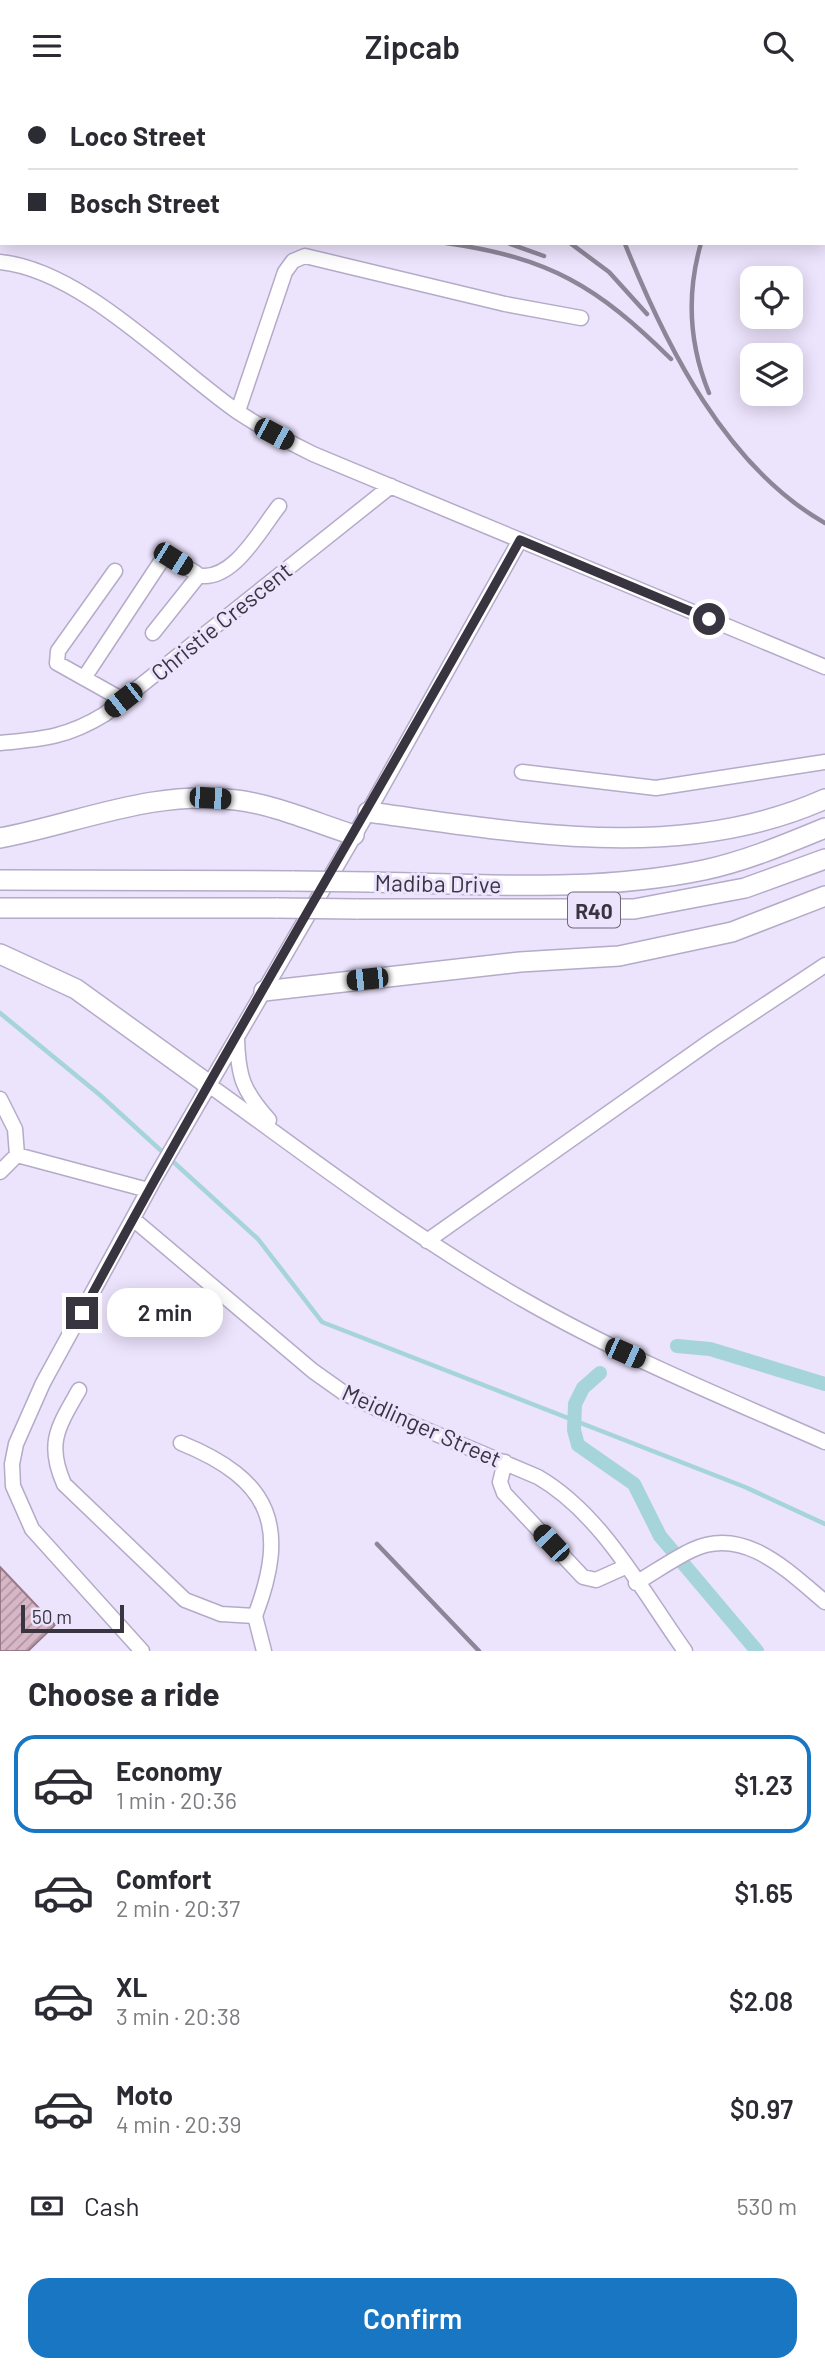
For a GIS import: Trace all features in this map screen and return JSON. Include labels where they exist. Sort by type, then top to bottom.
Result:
[{"type":"main road","points":[[0,838],[117,808],[182,797],[237,800],[354,835]]},
{"type":"main road","points":[[368,812],[473,826],[639,839],[726,829],[825,799]]},
{"type":"main road","name":"Madiba Drive","points":[[0,880],[294,881],[569,886],[632,881],[706,870],[777,848],[825,828]]},
{"type":"main road","name":"Madiba Drive","points":[[0,908],[634,909],[745,888],[825,859]]},
{"type":"main road","points":[[264,991],[520,962],[620,955],[732,932],[825,896]]},
{"type":"main road","points":[[0,954],[76,989],[209,1085]]},
{"type":"street","points":[[238,411],[285,272],[293,261],[305,256],[505,304],[581,318]]},
{"type":"street","points":[[0,262],[46,274],[68,286],[128,326],[238,411],[313,454],[825,667]]},
{"type":"street","name":"Christie Crescent","points":[[0,743],[63,735],[81,729],[123,700],[391,485]]},
{"type":"street","points":[[83,678],[162,560],[173,559],[197,575],[218,574],[233,564],[279,506]]},
{"type":"street","points":[[142,1651],[32,1529],[6,1481],[25,1420],[151,1184],[368,812],[520,540]]},
{"type":"street","points":[[115,571],[58,651],[57,663],[123,700]]},
{"type":"street","points":[[153,632],[193,585],[197,575]]},
{"type":"street","points":[[522,772],[656,788],[825,762]]},
{"type":"street","points":[[428,1241],[712,1040],[825,965]]},
{"type":"street","points":[[237,1037],[238,1067],[243,1086],[253,1102],[286,1140]]},
{"type":"street","points":[[209,1085],[428,1241],[600,1342],[825,1441]]},
{"type":"street","points":[[0,1099],[15,1129],[17,1155],[0,1172]]},
{"type":"street","points":[[17,1155],[151,1184]]},
{"type":"street","name":"Meidlinger Street","points":[[132,1219],[313,1371],[344,1393],[505,1462],[564,1492],[587,1514],[685,1651]]},
{"type":"street","points":[[79,1390],[55,1438],[56,1466],[64,1485],[185,1600],[221,1614],[255,1616]]},
{"type":"street","points":[[181,1443],[206,1453],[226,1467],[263,1503],[270,1521],[269,1577],[255,1616],[264,1651]]},
{"type":"street","points":[[505,1462],[500,1482],[504,1493],[583,1577],[596,1580],[625,1567]]},
{"type":"street","points":[[636,1583],[695,1549],[717,1543],[764,1552],[825,1602]]},
{"type":"building","points":[[0,1567],[55,1625],[28,1651],[0,1651]]},
{"type":"waterway","points":[[0,1013],[100,1095],[258,1239],[322,1322],[745,1487],[825,1524]]},
{"type":"waterway","points":[[677,1346],[710,1349],[825,1384]]},
{"type":"waterway","points":[[600,1373],[583,1388],[575,1404],[574,1430],[578,1445],[634,1484],[660,1536],[757,1651]]},
{"type":"railway","points":[[458,245],[515,257],[570,279],[619,312],[671,359]]},
{"type":"railway","points":[[514,245],[544,256]]},
{"type":"railway","points":[[573,245],[609,272],[647,314]]},
{"type":"railway","points":[[625,245],[660,323],[703,401],[729,437],[758,470],[790,499],[825,523]]},
{"type":"railway","points":[[700,245],[693,281],[692,319],[697,356],[709,393]]},
{"type":"railway","points":[[377,1544],[479,1651]]},
{"type":"route","points":[[82,1313],[155,1178],[368,812],[520,540],[709,619]]}]
